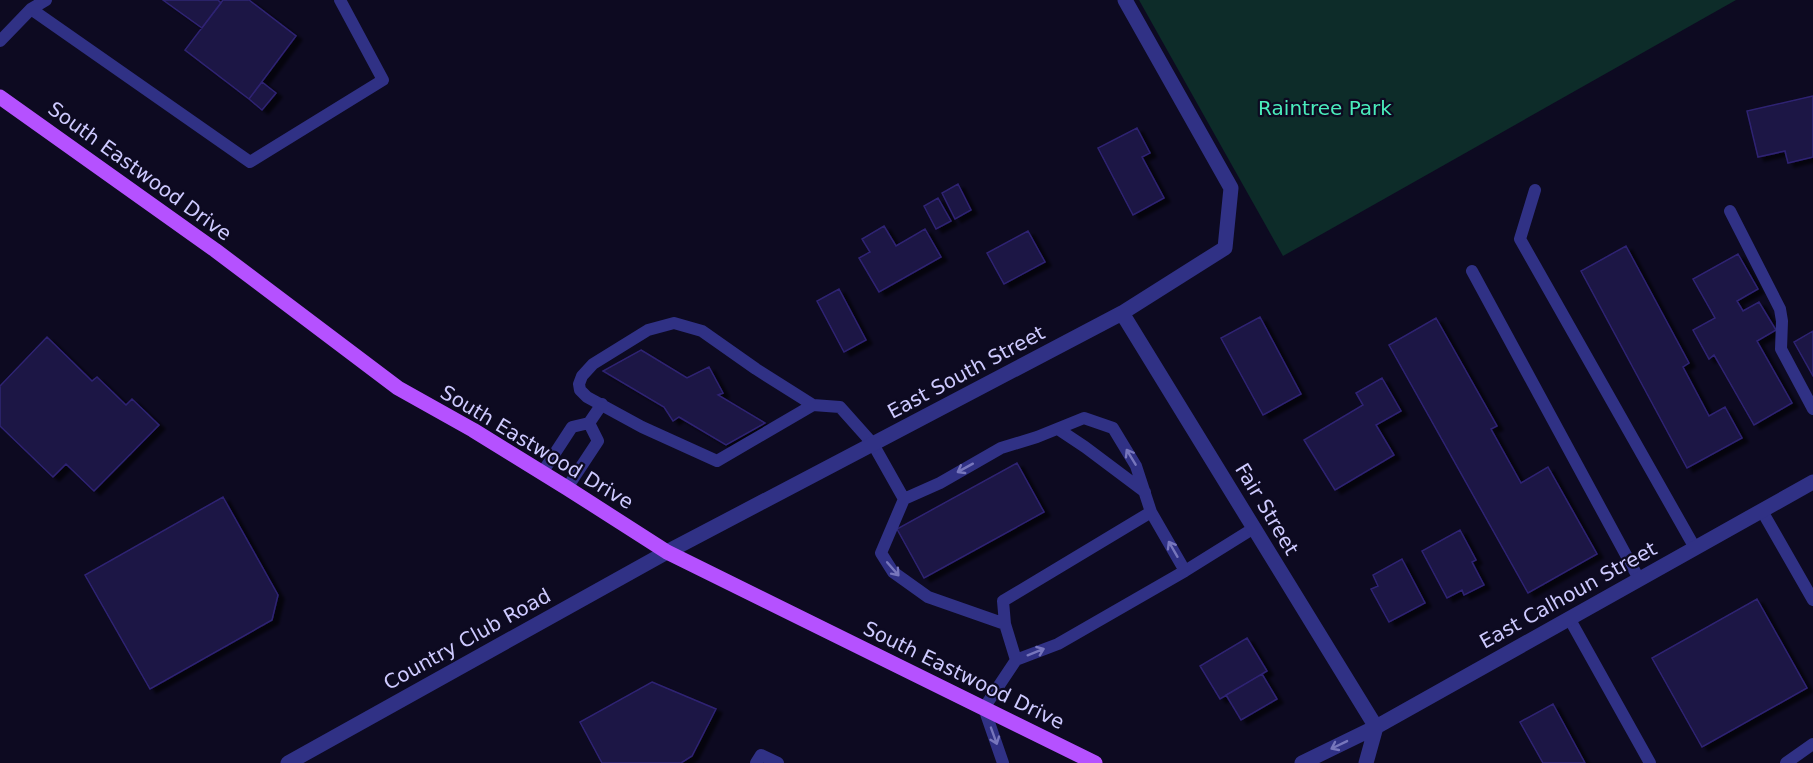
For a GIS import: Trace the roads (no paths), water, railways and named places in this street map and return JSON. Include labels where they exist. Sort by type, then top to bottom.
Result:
[{"type":"main road","name":"South Eastwood Drive","points":[[0,97],[215,250],[398,388],[473,430],[667,552],[1094,763]]},
{"type":"street","name":"East South Street","points":[[667,552],[1122,313],[1225,248],[1232,188],[1125,0]]},
{"type":"street","name":"Fair Street","points":[[1122,313],[1376,727]]},
{"type":"street","name":"East Calhoun Street","points":[[1302,763],[1376,727],[1813,482]]},
{"type":"street","name":"Country Club Road","points":[[288,763],[667,552]]},
{"type":"street","points":[[1366,763],[1376,727]]},
{"type":"lane","points":[[0,41],[31,9],[46,0]]},
{"type":"lane","points":[[31,9],[250,162],[382,80],[340,0]]},
{"type":"lane","points":[[1535,190],[1520,239],[1695,548]]},
{"type":"lane","points":[[1730,211],[1780,309],[1781,349],[1813,409]]},
{"type":"lane","points":[[1472,271],[1639,579]]},
{"type":"lane","points":[[813,405],[717,461],[642,427],[587,397],[580,390],[579,384],[582,376],[594,364],[648,330],[674,323],[702,331],[813,405],[840,407],[873,444],[904,499]]},
{"type":"lane","points":[[542,473],[572,427],[588,423],[602,404]]},
{"type":"lane","points":[[1005,624],[928,597],[893,572],[881,553],[904,499],[940,483],[1002,448],[1084,418],[1113,428],[1136,466],[1151,512],[1185,571]]},
{"type":"lane","points":[[567,488],[598,441],[588,423]]},
{"type":"lane","points":[[1058,429],[1145,492]]},
{"type":"lane","points":[[1762,511],[1813,600]]},
{"type":"lane","points":[[1016,660],[1005,624],[1003,601],[1151,512]]},
{"type":"lane","points":[[1004,763],[984,708],[1016,660],[1058,644],[1185,571],[1254,528]]},
{"type":"lane","points":[[1569,618],[1650,763]]},
{"type":"lane","points":[[1786,763],[1813,744]]},
{"type":"lane","points":[[756,763],[761,755],[778,763]]},
{"type":"park label","name":"Raintree Park","points":[[1325,108]]}]
